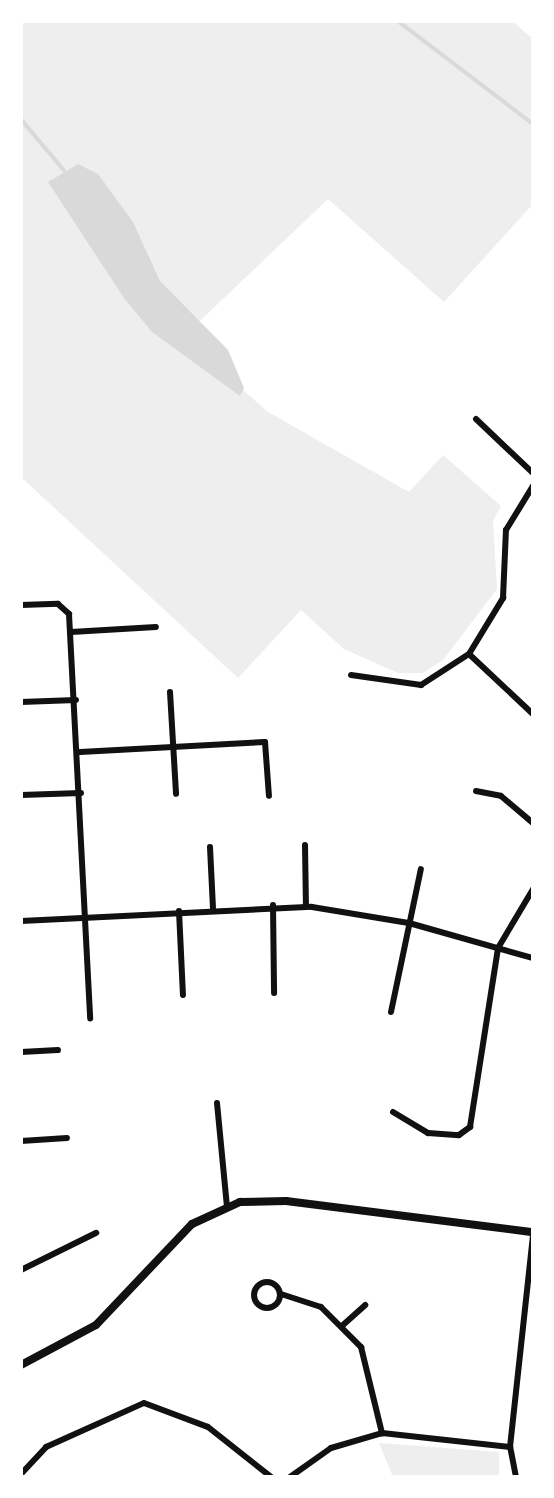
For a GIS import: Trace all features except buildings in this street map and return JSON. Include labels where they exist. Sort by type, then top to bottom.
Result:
[{"type":"street","points":[[476,419],[533,473]]},
{"type":"street","points":[[351,675],[421,685],[469,654],[503,598],[506,530],[533,486]]},
{"type":"street","points":[[21,605],[65,607],[71,632],[80,752],[90,1018]]},
{"type":"street","points":[[71,632],[156,627]]},
{"type":"street","points":[[469,654],[533,713]]},
{"type":"street","points":[[170,692],[176,794]]},
{"type":"street","points":[[21,702],[76,700]]},
{"type":"street","points":[[80,752],[265,742],[269,796]]},
{"type":"street","points":[[476,790],[501,796],[533,823]]},
{"type":"street","points":[[21,795],[81,793]]},
{"type":"street","points":[[305,845],[306,906]]},
{"type":"street","points":[[210,847],[213,908]]},
{"type":"street","points":[[390,1012],[421,869]]},
{"type":"street","points":[[393,1112],[428,1133],[466,1132],[498,948],[533,890]]},
{"type":"street","points":[[21,920],[273,905],[306,906],[409,923],[533,958]]},
{"type":"street","points":[[273,905],[274,993]]},
{"type":"street","points":[[179,911],[183,995]]},
{"type":"street","points":[[21,1052],[58,1050]]},
{"type":"street","points":[[217,1103],[227,1206]]},
{"type":"street","points":[[21,1142],[67,1138]]},
{"type":"street","points":[[21,1365],[96,1325],[172,1242],[205,1214],[227,1206],[286,1201],[533,1234],[510,1447],[516,1477]]},
{"type":"street","points":[[21,1270],[96,1233]]},
{"type":"street","points":[[281,1294],[271,1308],[254,1297],[266,1281],[281,1294],[321,1307],[343,1325],[366,1359],[382,1433]]},
{"type":"street","points":[[343,1325],[365,1305]]},
{"type":"street","points":[[21,1474],[46,1447],[144,1403],[208,1426],[271,1477]]},
{"type":"street","points":[[290,1477],[331,1448],[382,1433],[510,1447]]},
{"type":"shaded area","points":[[21,21],[512,21],[533,39],[533,204],[444,302],[328,199],[183,337],[268,412],[409,492],[443,455],[501,506],[493,521],[497,589],[443,660],[423,673],[398,673],[344,649],[301,610],[238,678],[21,477]]},
{"type":"shaded area","points":[[78,164],[98,174],[133,222],[160,281],[228,350],[244,388],[240,396],[152,332],[124,298],[48,182]]},
{"type":"shaded area","points":[[379,1443],[499,1452],[499,1477],[393,1477]]},
{"type":"waterway","points":[[398,21],[533,124]]},
{"type":"waterway","points":[[21,119],[64,170]]}]
